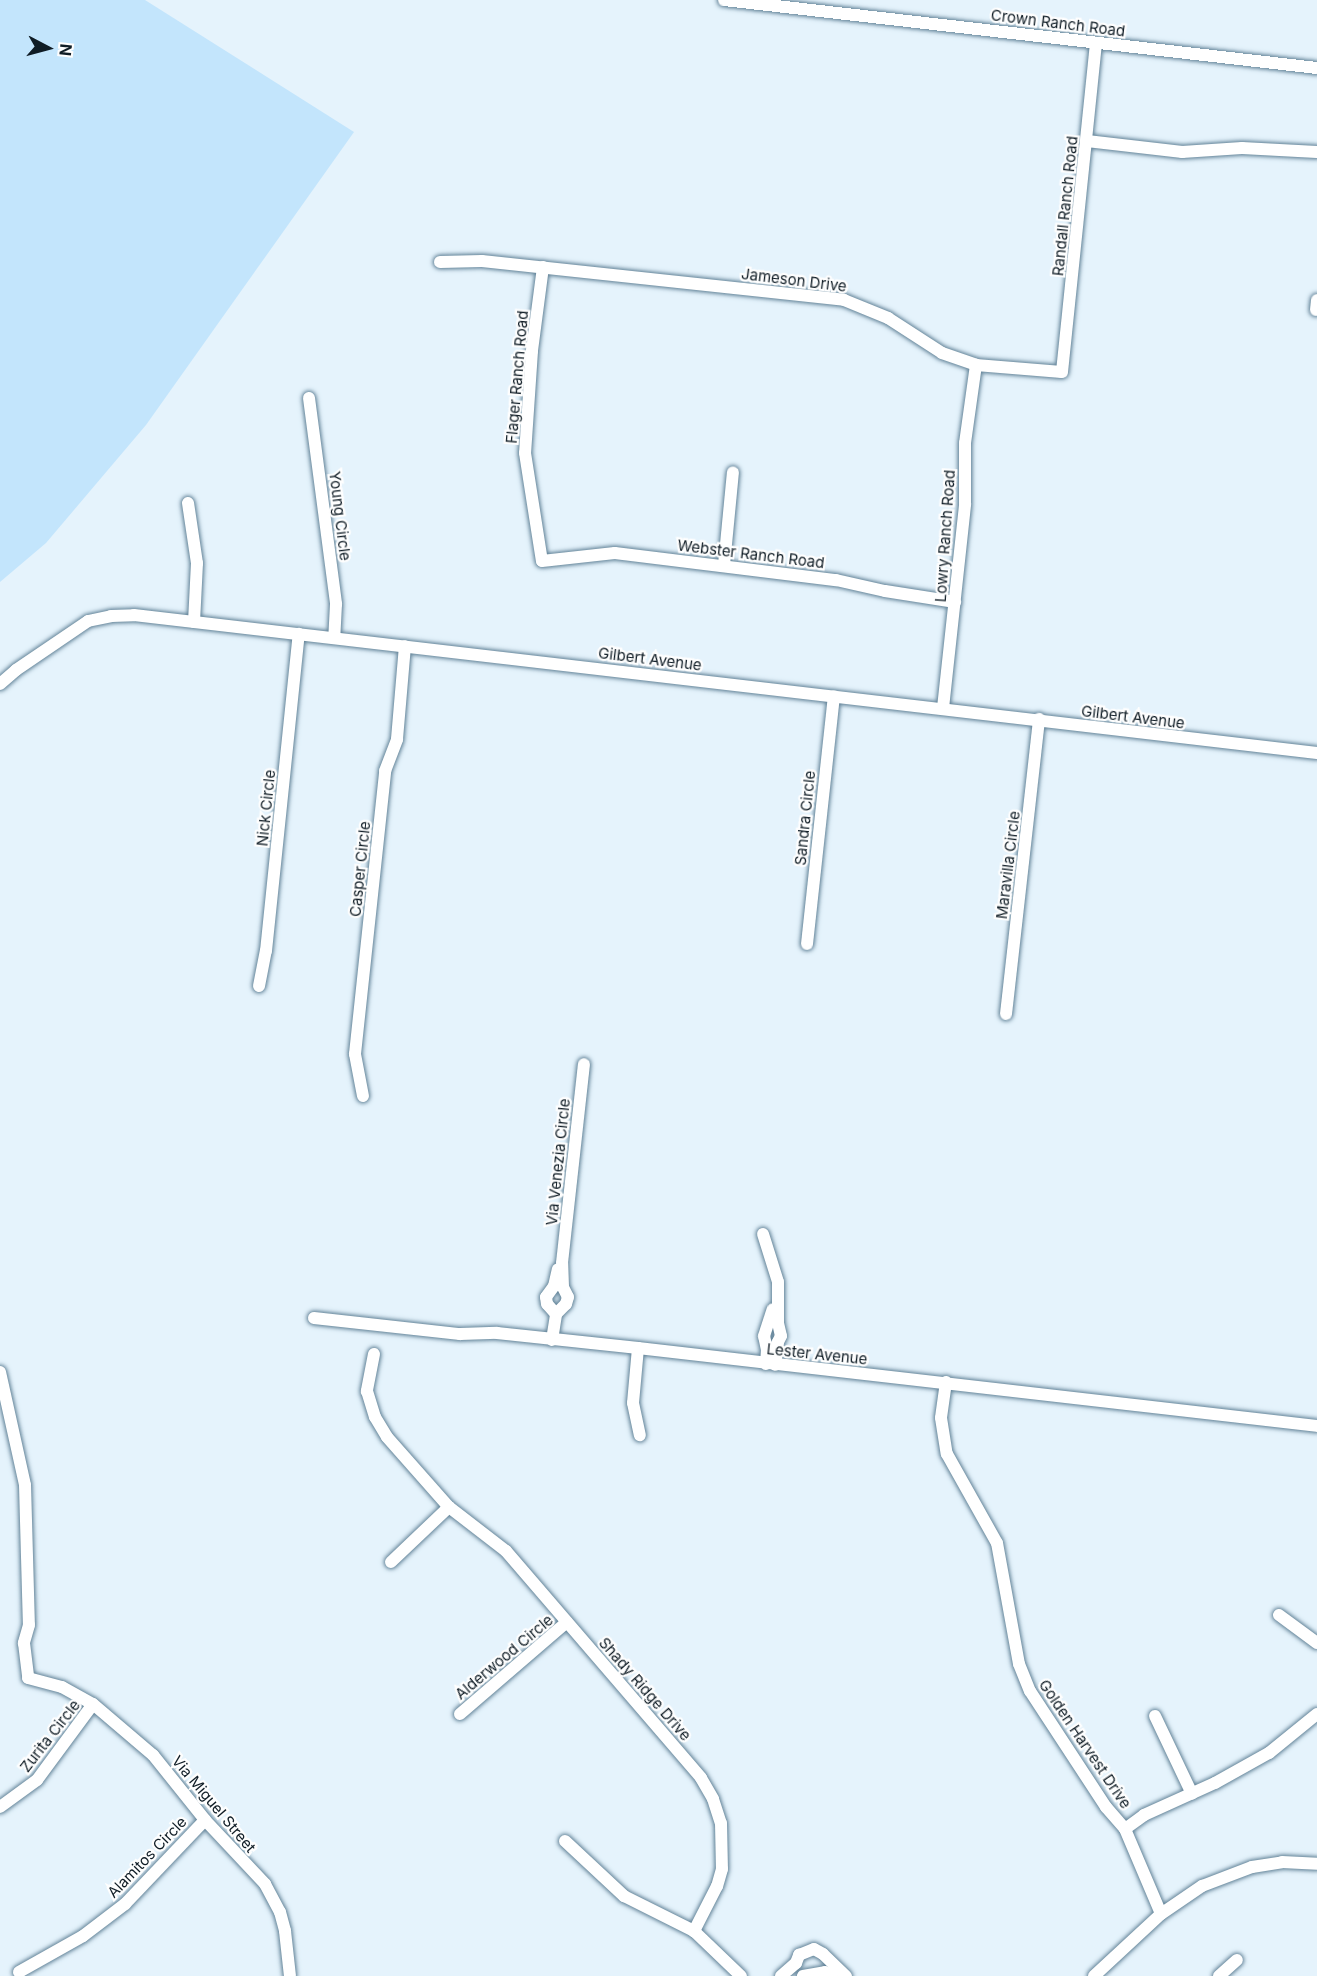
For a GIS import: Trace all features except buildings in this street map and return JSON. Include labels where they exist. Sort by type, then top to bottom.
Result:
[{"type":"street","name":"Crown Ranch Road","points":[[724,0],[1317,68]]},
{"type":"street","name":"Randall Ranch Road","points":[[1062,372],[1096,43]]},
{"type":"street","points":[[1087,141],[1182,152],[1242,147],[1317,152]]},
{"type":"street","name":"Jameson Drive","points":[[440,262],[482,261],[844,300],[888,318],[942,353],[976,365],[1062,372]]},
{"type":"street","name":"Flager Ranch Road","points":[[542,561],[525,453],[532,351],[543,267]]},
{"type":"street","name":"Lowry Ranch Road","points":[[943,708],[965,504],[965,443],[976,365]]},
{"type":"street","name":"Young Circle","points":[[309,398],[336,604],[334,638]]},
{"type":"street","points":[[724,565],[733,472]]},
{"type":"street","points":[[188,503],[197,564],[194,622]]},
{"type":"street","name":"Webster Ranch Road","points":[[542,561],[615,553],[836,580],[885,591],[955,602]]},
{"type":"street","name":"Gilbert Avenue","points":[[0,684],[24,664],[88,621],[111,616],[134,615],[1317,753]]},
{"type":"street","name":"Nick Circle","points":[[260,986],[299,634]]},
{"type":"street","name":"Casper Circle","points":[[363,1096],[355,1054],[385,771],[397,739],[405,646]]},
{"type":"street","name":"Sandra Circle","points":[[807,944],[834,696]]},
{"type":"street","name":"Maravilla Circle","points":[[1006,1014],[1039,719]]},
{"type":"street","name":"Via Venezia Circle","points":[[552,1340],[556,1314],[566,1304],[568,1297],[563,1287],[562,1263],[584,1064]]},
{"type":"street","points":[[763,1234],[778,1282],[777,1303],[782,1335],[771,1364]]},
{"type":"street","name":"Via Venezia Circle","points":[[556,1314],[548,1304],[546,1297],[554,1286],[556,1272],[562,1263]]},
{"type":"street","name":"Lester Avenue","points":[[314,1318],[460,1334],[497,1333],[638,1348],[1317,1426]]},
{"type":"street","points":[[638,1348],[633,1403],[639,1435]]},
{"type":"street","name":"Shady Ridge Drive","points":[[374,1354],[367,1391],[375,1417],[387,1437],[449,1507],[506,1551],[701,1778],[713,1799],[721,1823],[722,1869],[717,1886],[694,1931]]},
{"type":"street","name":"Via Miguel Street","points":[[0,1372],[25,1485],[29,1625],[24,1642],[28,1678],[62,1687],[93,1704],[153,1755],[205,1820],[265,1884],[280,1911],[285,1931],[290,1976]]},
{"type":"street","name":"Golden Harvest Drive","points":[[946,1382],[941,1418],[947,1454],[997,1543],[1019,1664],[1030,1691],[1106,1807],[1125,1829],[1161,1914]]},
{"type":"street","points":[[391,1562],[449,1507]]},
{"type":"street","points":[[1279,1615],[1317,1643]]},
{"type":"street","name":"Alderwood Circle","points":[[460,1714],[567,1622]]},
{"type":"street","name":"Zurita Circle","points":[[0,1807],[37,1780],[93,1704]]},
{"type":"street","points":[[1125,1829],[1144,1815],[1192,1794],[1269,1753],[1317,1714]]},
{"type":"street","points":[[1155,1716],[1192,1794]]},
{"type":"street","name":"Alamitos Circle","points":[[19,1972],[83,1936],[125,1904],[205,1820]]},
{"type":"street","points":[[565,1841],[624,1896],[694,1931],[741,1976]]},
{"type":"street","points":[[1094,1976],[1161,1914],[1202,1886],[1244,1870],[1282,1862],[1317,1864]]},
{"type":"street","points":[[781,1976],[796,1963],[799,1955],[814,1949],[823,1954],[846,1976]]},
{"type":"street","points":[[1219,1976],[1236,1960]]},
{"type":"street","points":[[803,1976],[825,1972],[832,1976]]},
{"type":"shaded area","points":[[0,0],[145,0],[354,132],[146,425],[46,543],[0,582]]}]
